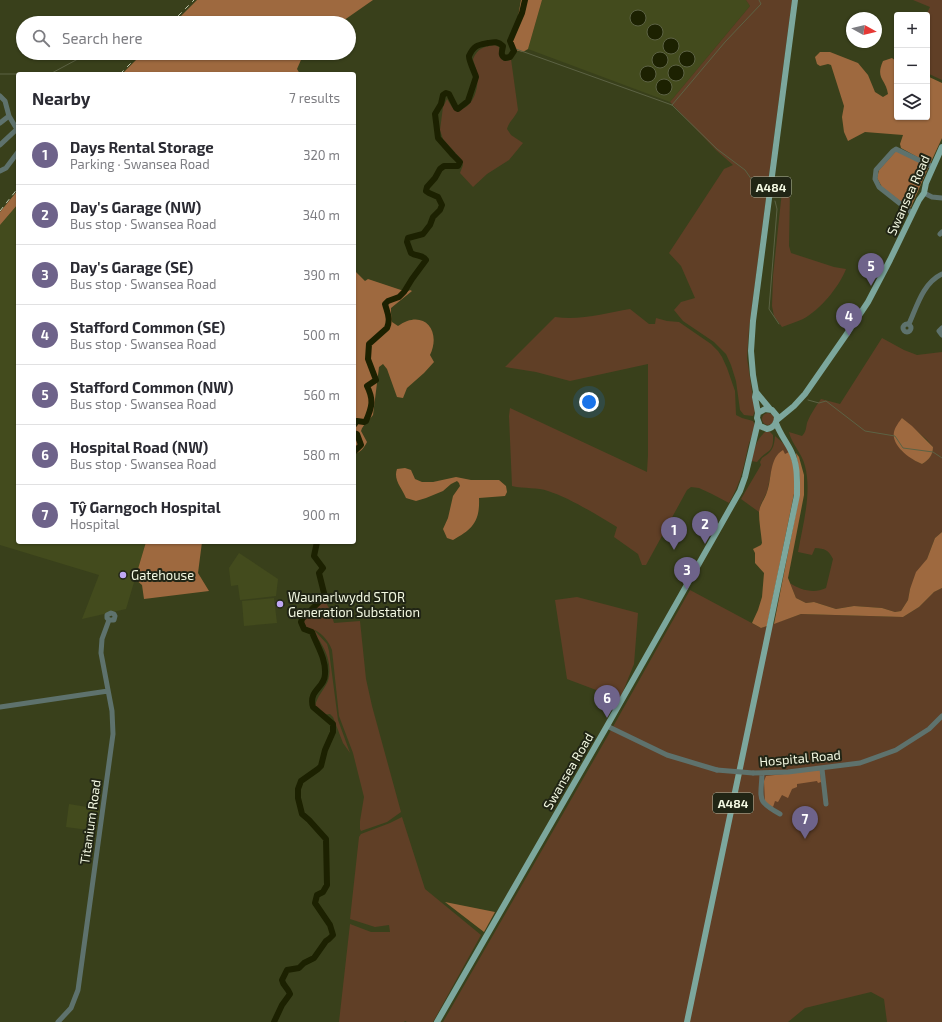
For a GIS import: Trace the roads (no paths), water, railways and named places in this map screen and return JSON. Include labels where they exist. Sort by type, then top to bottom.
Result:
[{"type":"main road","name":"A484","points":[[781,437],[760,426],[758,422],[755,397],[756,392],[751,364],[752,335],[795,0]]},
{"type":"main road","name":"Swansea Road","points":[[776,422],[786,410],[794,406],[804,394],[868,302],[924,192],[926,183],[942,147]]},
{"type":"main road","name":"A484","points":[[687,1022],[797,495],[796,465],[791,451],[781,437],[776,422],[777,416],[756,392]]},
{"type":"main road","points":[[758,413],[762,410],[786,410]]},
{"type":"main road","name":"Swansea Road","points":[[437,1022],[740,491],[745,477],[758,422]]},
{"type":"main road","points":[[767,429],[776,422]]},
{"type":"main road","name":"Swansea Road","points":[[754,441],[767,429]]},
{"type":"street","points":[[0,96],[5,101],[16,128]]},
{"type":"street","points":[[0,123],[10,116]]},
{"type":"street","points":[[0,145],[16,131]]},
{"type":"street","points":[[912,214],[880,187],[875,180],[876,170],[892,150],[896,148],[933,167]]},
{"type":"street","points":[[0,171],[6,168],[16,155]]},
{"type":"street","points":[[924,192],[932,197],[942,198]]},
{"type":"street","points":[[909,324],[928,284],[934,278],[942,274]]},
{"type":"street","points":[[942,328],[939,331],[942,335]]},
{"type":"street","name":"Titanium Road","points":[[58,1022],[71,1008],[78,990],[113,734],[112,711],[101,648],[102,639],[109,620]]},
{"type":"street","points":[[0,707],[108,692]]},
{"type":"street","name":"Hospital Road","points":[[607,726],[667,755],[717,770],[762,774],[822,769],[860,763],[896,750],[929,729],[942,716]]},
{"type":"street","points":[[822,769],[826,804]]},
{"type":"street","points":[[762,774],[761,800],[764,805],[780,814]]},
{"type":"waterway","points":[[356,422],[366,421],[370,412],[371,395],[367,386],[376,380],[368,359],[369,344],[387,328],[389,319],[385,304],[388,301],[399,297],[404,292],[426,260],[423,257],[411,253],[407,242],[408,238],[423,234],[442,205],[438,197],[426,191],[427,187],[435,178],[440,169],[444,166],[458,166],[460,162],[438,138],[435,114],[441,104],[443,95],[446,93],[449,94],[456,108],[458,109],[468,101],[476,77],[469,56],[477,46],[492,42],[498,43],[503,46],[502,56],[505,58],[510,57],[514,51],[510,41],[522,13],[525,0]]},
{"type":"waterway","points":[[672,105],[725,42],[761,4],[759,0]]},
{"type":"waterway","points":[[513,48],[672,105],[717,149],[745,170],[761,193]]},
{"type":"waterway","points":[[54,72],[76,60]]},
{"type":"waterway","points":[[0,74],[16,74]]},
{"type":"waterway","points":[[775,201],[777,209],[769,309],[779,324]]},
{"type":"waterway","points":[[808,400],[819,403],[826,401],[865,431],[895,436],[903,448],[933,452],[942,458]]},
{"type":"waterway","points":[[356,434],[361,445],[356,450]]},
{"type":"waterway","points":[[274,1022],[282,1005],[290,994],[282,980],[287,970],[299,968],[304,963],[314,958],[326,941],[333,935],[330,925],[315,903],[317,895],[323,892],[327,885],[326,839],[302,814],[298,798],[298,789],[301,781],[321,766],[325,750],[333,732],[333,724],[313,707],[313,697],[324,679],[325,668],[323,657],[312,632],[304,629],[301,622],[302,619],[323,598],[324,593],[319,573],[323,568],[314,556],[317,544]]},
{"type":"railway","points":[[178,16],[194,0]]},
{"type":"railway","points":[[122,72],[134,60]]},
{"type":"railway","points":[[0,211],[16,191]]},
{"type":"place","name":"Stafford Common (NW)","points":[[871,286]]},
{"type":"place","name":"Stafford Common (SE)","points":[[849,336]]},
{"type":"place","name":"Day's Garage (NW)","points":[[705,544]]},
{"type":"place","name":"Days Rental Storage","points":[[674,550]]},
{"type":"place","name":"Gatehouse","points":[[123,575]]},
{"type":"place","name":"Day's Garage (SE)","points":[[687,590]]},
{"type":"place","name":"Waunarlwydd STOR Generation Substation","points":[[280,604]]},
{"type":"place","name":"Hospital Road (NW)","points":[[607,718]]},
{"type":"place","name":"Tŷ Garngoch Hospital","points":[[805,839]]}]
